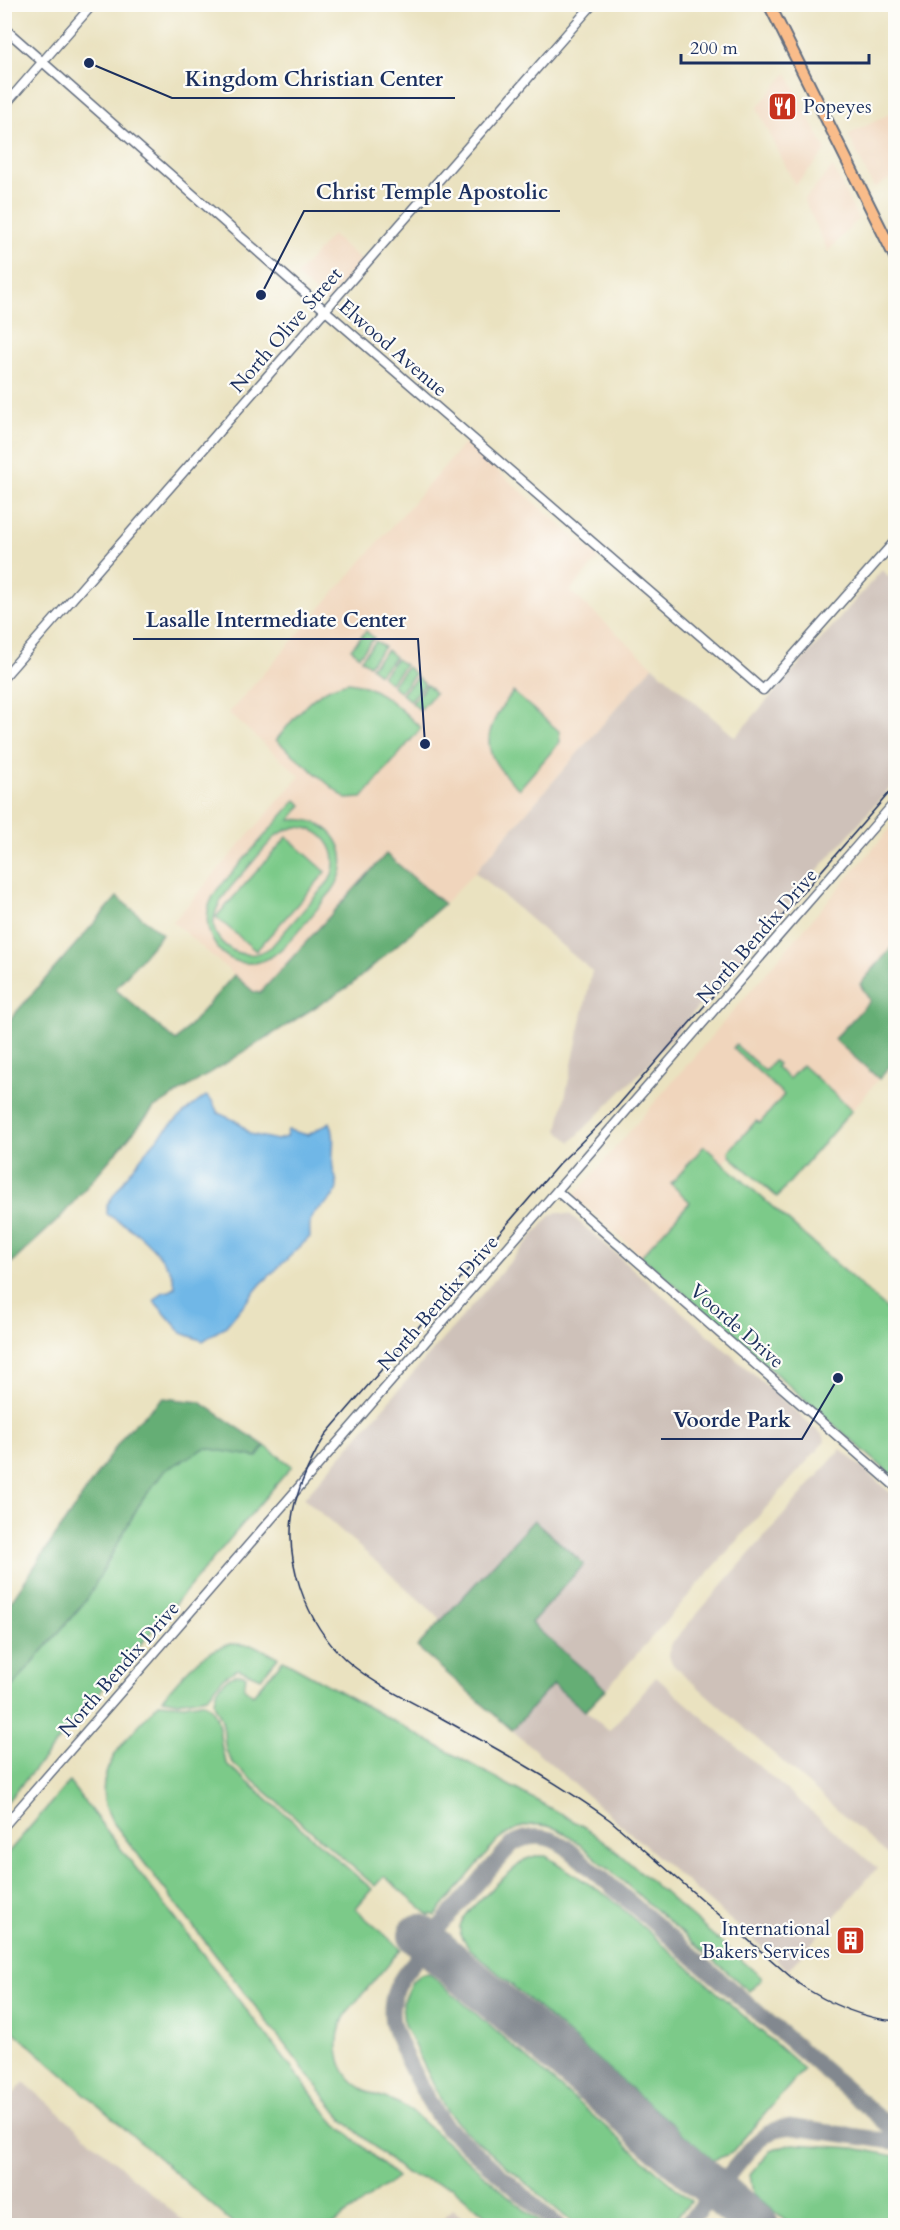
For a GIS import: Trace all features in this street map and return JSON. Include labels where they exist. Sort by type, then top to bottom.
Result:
[{"type":"main road","points":[[769,4],[896,259]]},
{"type":"street","points":[[4,106],[93,4]]},
{"type":"street","name":"North Olive Street","points":[[4,676],[593,4]]},
{"type":"street","name":"Elwood Avenue","points":[[4,28],[325,311],[763,690],[896,540]]},
{"type":"street","name":"North Bendix Drive","points":[[4,1826],[896,801]]},
{"type":"street","name":"Voorde Drive","points":[[557,1191],[896,1487]]},
{"type":"shaded area","points":[[787,73],[826,151],[795,185],[757,108]]},
{"type":"shaded area","points":[[895,111],[895,176],[874,188],[848,135]]},
{"type":"shaded area","points":[[833,167],[858,219],[828,251],[804,200]]},
{"type":"shaded area","points":[[332,235],[362,261],[326,302],[296,276]]},
{"type":"shaded area","points":[[465,443],[597,556],[597,560],[570,591],[653,666],[475,872],[444,904],[386,854],[260,993],[254,992],[173,922],[300,776],[229,713]]},
{"type":"shaded area","points":[[882,570],[895,582],[895,782],[645,1068],[571,1142],[558,1130],[592,971],[475,872],[653,666],[735,737]]},
{"type":"shaded area","points":[[895,823],[895,944],[860,984],[870,1001],[834,1039],[879,1079],[777,1197],[730,1156],[641,1256],[574,1196]]},
{"type":"shaded area","points":[[557,1212],[571,1215],[824,1436],[825,1441],[606,1689],[531,1622],[534,1520],[442,1620],[304,1498],[551,1215]]},
{"type":"shaded area","points":[[841,1449],[895,1497],[895,1861],[673,1665],[669,1656],[670,1645]]},
{"type":"shaded area","points":[[656,1677],[877,1868],[788,1970],[512,1730],[553,1683],[609,1731]]},
{"type":"shaded area","points":[[24,2082],[188,2225],[5,2225],[5,2104]]},
{"type":"shaded area","points":[[452,2209],[472,2225],[438,2225]]},
{"type":"green space","points":[[366,631],[374,638],[359,656],[351,649]]},
{"type":"green space","points":[[376,641],[384,647],[369,665],[361,659]]},
{"type":"green space","points":[[387,650],[395,657],[379,674],[371,667]]},
{"type":"green space","points":[[396,659],[405,665],[390,683],[382,676]]},
{"type":"green space","points":[[407,667],[415,674],[400,692],[392,685]]},
{"type":"green space","points":[[417,677],[425,684],[410,701],[402,694]]},
{"type":"green space","points":[[349,682],[360,684],[379,693],[421,728],[362,798],[346,799],[276,740],[299,712],[316,696],[337,685]]},
{"type":"green space","points":[[427,685],[435,693],[420,710],[412,703]]},
{"type":"green space","points":[[513,692],[559,731],[560,742],[519,789],[497,764],[491,753],[489,742],[490,731],[495,719]]},
{"type":"green space","points":[[296,800],[302,805],[290,820],[305,820],[318,824],[337,840],[342,864],[339,878],[332,891],[302,928],[285,946],[269,958],[253,963],[239,962],[226,956],[216,946],[207,920],[209,905],[217,890]],"holes":[[[297,827],[307,829],[324,838],[333,853],[333,871],[329,881],[271,947],[252,954],[242,954],[232,950],[220,941],[215,930],[214,920],[223,898],[277,835]]]},
{"type":"green space","points":[[287,837],[326,872],[256,951],[216,917]]},
{"type":"green space","points":[[386,854],[444,904],[351,985],[154,1108],[59,1219],[5,1269],[5,1025],[117,897],[162,934],[115,989],[176,1041],[234,975],[254,992],[260,993]]},
{"type":"green space","points":[[895,944],[895,1061],[879,1079],[834,1039],[870,1001],[860,984]]},
{"type":"green space","points":[[736,1045],[765,1071],[774,1061],[778,1064],[776,1067],[789,1079],[802,1065],[852,1110],[777,1197],[730,1156],[729,1151],[756,1121],[760,1123],[784,1095],[733,1048]]},
{"type":"green space","points":[[704,1146],[895,1316],[895,1478],[641,1256],[690,1202],[671,1184]]},
{"type":"green space","points":[[163,1398],[200,1402],[265,1446],[257,1457],[205,1448],[165,1470],[140,1503],[87,1599],[5,1695],[5,1610],[126,1432]]},
{"type":"green space","points":[[265,1446],[292,1466],[5,1804],[5,1695],[87,1599],[140,1503],[165,1470],[205,1448],[257,1457]]},
{"type":"green space","points":[[534,1520],[584,1564],[531,1623],[606,1689],[585,1711],[553,1684],[512,1730],[417,1647]]},
{"type":"green space","points":[[230,1644],[253,1645],[278,1657],[261,1678],[238,1669],[224,1677],[207,1697],[178,1702],[162,1699],[200,1659]]},
{"type":"green space","points":[[283,1660],[586,1828],[609,1845],[761,1977],[761,1980],[749,1991],[575,1840],[555,1828],[526,1826],[516,1829],[497,1841],[435,1916],[432,1914],[430,1916],[384,1876],[375,1886],[236,1766],[227,1754],[223,1725],[214,1703],[217,1690],[230,1677],[241,1674],[246,1676],[244,1688],[253,1695]]},
{"type":"green space","points":[[201,1702],[209,1706],[218,1721],[222,1749],[228,1765],[372,1889],[355,1909],[401,1949],[348,2011],[343,2021],[338,2043],[341,2064],[346,2074],[363,2089],[407,2108],[542,2225],[497,2225],[452,2187],[406,2174],[342,2119],[112,1821],[103,1789],[111,1761],[119,1748],[159,1703],[184,1705]]},
{"type":"green space","points":[[69,1782],[332,2120],[397,2177],[332,2225],[235,2225],[5,2024],[5,1856]]},
{"type":"green space","points":[[535,1856],[546,1856],[609,1897],[804,2069],[730,2154],[713,2160],[469,1948],[464,1941],[460,1927],[469,1911],[524,1860]]},
{"type":"green space","points":[[429,1973],[691,2201],[670,2225],[575,2225],[464,2130],[446,2110],[404,2025],[402,2003],[412,1981],[421,1974]]},
{"type":"green space","points":[[792,2144],[854,2148],[895,2156],[895,2225],[790,2225],[753,2193],[750,2175],[770,2151]]},
{"type":"water","points":[[206,1096],[212,1101],[218,1113],[238,1122],[250,1134],[277,1140],[286,1137],[288,1130],[308,1135],[330,1122],[333,1133],[333,1169],[337,1186],[332,1198],[311,1218],[310,1237],[261,1284],[226,1326],[203,1341],[182,1333],[154,1301],[163,1292],[175,1288],[171,1272],[145,1240],[107,1214],[107,1205],[163,1132]]},
{"type":"taxiway","points":[[426,1942],[512,1844],[533,1837],[553,1840],[566,1847],[896,2132]]},
{"type":"taxiway","points":[[430,1945],[403,1977],[393,2000],[392,2020],[407,2059],[446,2127],[558,2226]]},
{"type":"taxiway","points":[[735,2206],[726,2189],[726,2178],[754,2145],[771,2132],[781,2128],[791,2127],[896,2142]]},
{"type":"taxiway","points":[[685,2226],[703,2205],[710,2201],[735,2206]]},
{"type":"runway","points":[[419,1935],[758,2226]]},
{"type":"railway","points":[[896,785],[614,1110],[559,1164],[327,1433],[308,1466],[298,1493],[292,1523],[291,1545],[300,1588],[319,1628],[332,1645],[357,1669],[393,1692],[528,1767],[610,1820],[799,1984],[845,2009],[870,2017],[896,2021]]},
{"type":"place","name":"Kingdom Christian Center","points":[[89,63]]},
{"type":"place","name":"Popeyes","points":[[782,106]]},
{"type":"place","name":"Christ Temple Apostolic","points":[[261,295]]},
{"type":"place","name":"Lasalle Intermediate Center","points":[[425,744]]},
{"type":"place","name":"Voorde Park","points":[[838,1378]]},
{"type":"place","name":"International Bakers Services","points":[[851,1940]]}]
